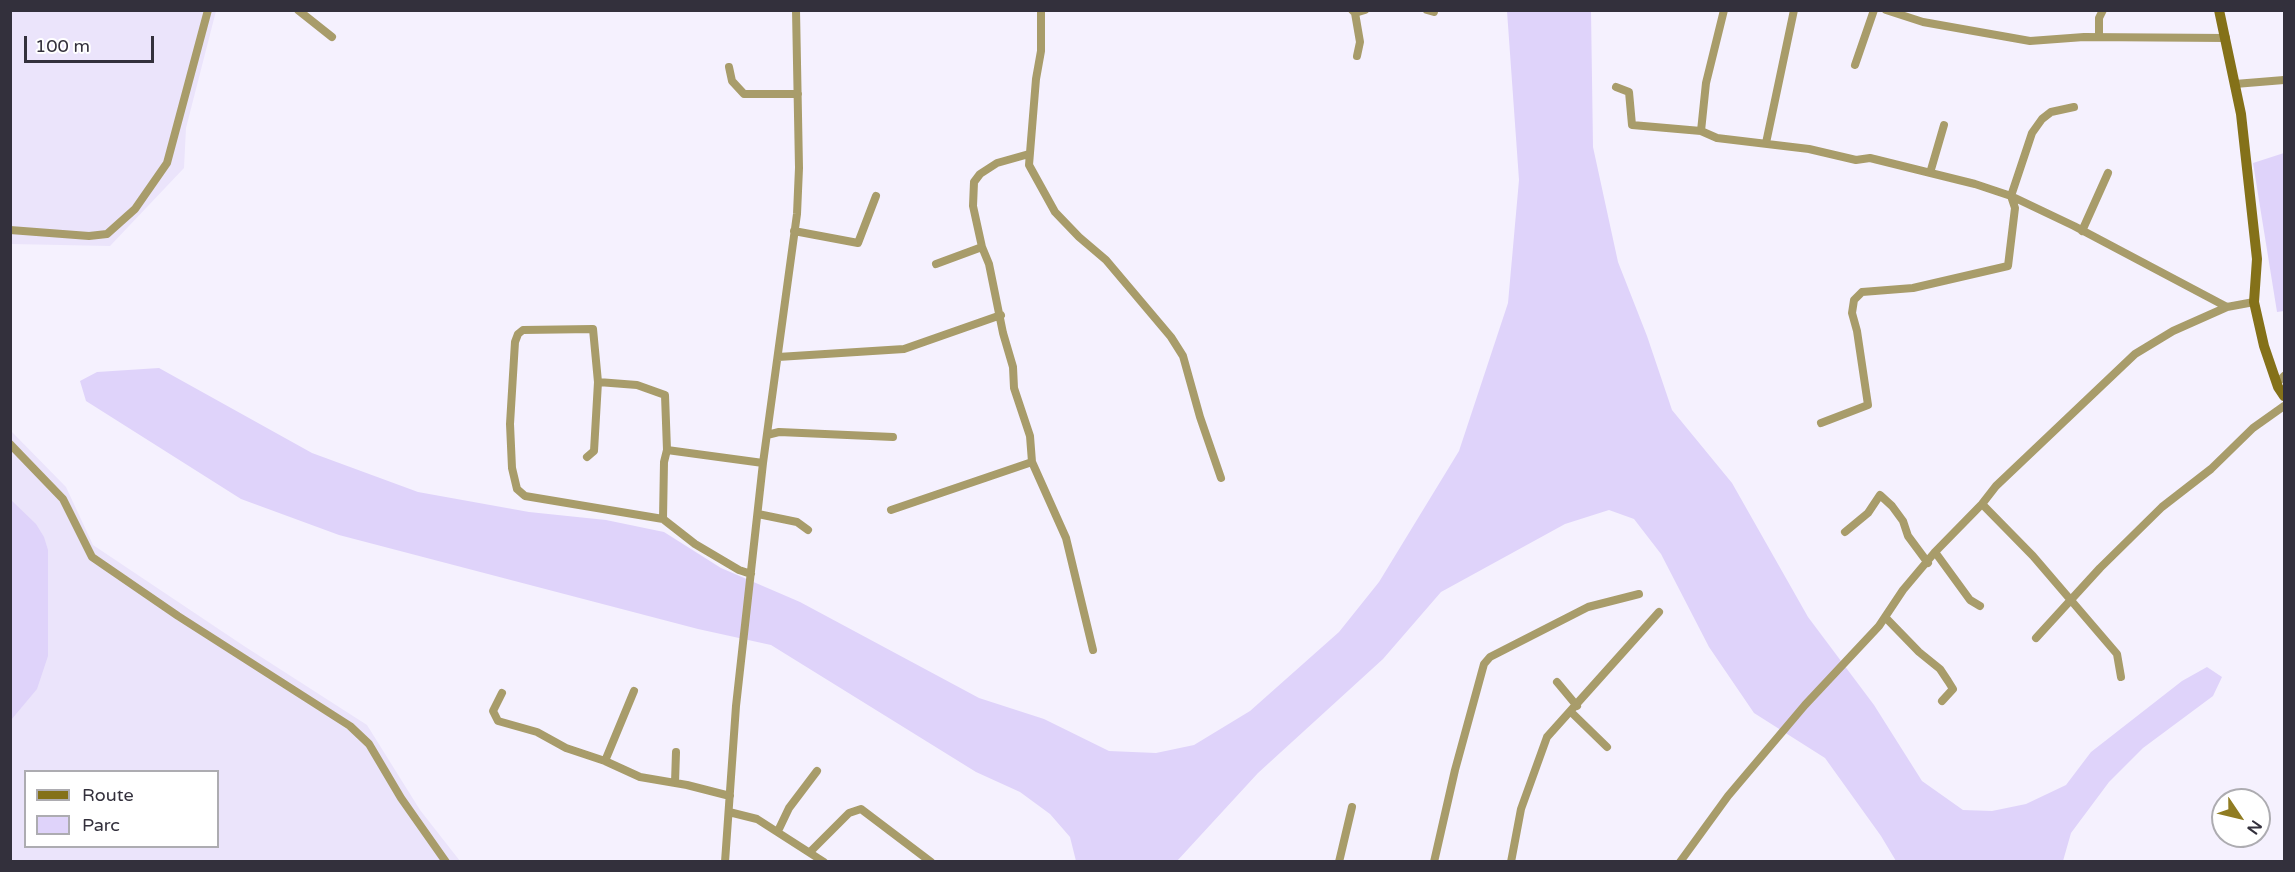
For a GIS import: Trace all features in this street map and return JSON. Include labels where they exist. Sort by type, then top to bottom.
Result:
[{"type":"street","points":[[10,230],[89,236],[108,234],[135,208],[166,164],[208,10]]},
{"type":"street","points":[[298,10],[332,37]]},
{"type":"street","points":[[725,861],[736,706],[763,463],[794,231],[799,168],[796,10]]},
{"type":"street","points":[[1041,10],[1041,51],[1029,165],[1055,212],[1106,260],[1171,337],[1183,356],[1221,478]]},
{"type":"street","points":[[1357,56],[1359,42],[1354,12],[1365,10]]},
{"type":"street","points":[[1701,131],[1706,83],[1724,10]]},
{"type":"street","points":[[1766,143],[1794,10]]},
{"type":"street","points":[[1855,65],[1874,10]]},
{"type":"street","points":[[1886,10],[1923,22],[2010,38],[2054,41],[2100,37],[2226,38]]},
{"type":"street","points":[[2100,37],[2099,18],[2103,10]]},
{"type":"street","points":[[2219,10],[2241,114],[2257,259],[2254,302],[2264,346],[2281,380],[2284,396]]},
{"type":"street","points":[[729,67],[732,81],[744,94],[798,94]]},
{"type":"street","points":[[2235,84],[2284,80]]},
{"type":"street","points":[[1616,87],[1629,92],[1632,125],[1701,131],[1718,138],[1766,143],[1856,160],[1870,158],[2011,196],[2227,307]]},
{"type":"street","points":[[1821,423],[1868,405],[1857,331],[1852,313],[1854,300],[1862,292],[1913,288],[2008,266],[2015,208],[2011,196],[2032,133],[2042,118],[2051,112],[2074,107]]},
{"type":"street","points":[[1930,173],[1944,125]]},
{"type":"street","points":[[1029,154],[997,164],[980,174],[974,182],[972,206],[1001,315],[1003,333],[1013,367],[1014,388],[1030,436],[1032,462],[1066,538],[1093,650]]},
{"type":"street","points":[[2082,231],[2108,173]]},
{"type":"street","points":[[794,231],[858,243],[876,196]]},
{"type":"street","points":[[936,264],[982,247]]},
{"type":"street","points":[[1680,861],[1728,796],[1885,617],[1935,552],[1982,504],[1996,486],[2135,354],[2173,331],[2227,307],[2254,302]]},
{"type":"street","points":[[778,357],[904,349],[1001,315]]},
{"type":"street","points":[[587,457],[594,451],[598,382],[593,329],[523,330],[518,334],[515,342],[510,424],[512,468],[517,489],[525,496],[663,519],[694,544],[739,570],[751,574]]},
{"type":"street","points":[[598,382],[638,385],[665,395],[667,450],[664,462],[663,519]]},
{"type":"street","points":[[2036,638],[2056,613],[2071,601],[2100,568],[2162,507],[2211,469],[2253,428],[2284,406]]},
{"type":"street","points":[[767,435],[779,432],[893,437]]},
{"type":"street","points":[[10,444],[63,499],[92,557],[357,732],[369,744],[401,798],[446,861]]},
{"type":"street","points":[[667,450],[763,463]]},
{"type":"street","points":[[891,510],[1032,462]]},
{"type":"street","points":[[1845,532],[1868,513],[1880,495],[1892,506],[1913,544],[1928,562]]},
{"type":"street","points":[[1982,504],[2033,556],[2117,654],[2121,676]]},
{"type":"street","points":[[758,514],[797,522],[808,530]]},
{"type":"street","points":[[1935,552],[1970,600],[1980,606]]},
{"type":"street","points":[[1434,861],[1457,759],[1484,664],[1490,657],[1588,607],[1640,594]]},
{"type":"street","points":[[1511,861],[1521,809],[1540,749],[1547,737],[1659,612]]},
{"type":"street","points":[[1885,617],[1918,652],[1940,669],[1953,689],[1942,701]]},
{"type":"street","points":[[1557,682],[1576,706]]},
{"type":"street","points":[[605,761],[634,691]]},
{"type":"street","points":[[502,693],[493,711],[498,722],[537,732],[566,748],[605,761],[640,777],[730,796]]},
{"type":"street","points":[[1570,712],[1607,747]]},
{"type":"street","points":[[675,783],[676,752]]},
{"type":"street","points":[[778,831],[789,808],[818,771]]},
{"type":"street","points":[[1339,861],[1352,807]]},
{"type":"street","points":[[811,851],[849,813],[861,809],[931,861]]},
{"type":"street","points":[[729,812],[746,814],[778,831],[824,861]]},
{"type":"shaded area","points":[[11,11],[216,11],[186,128],[184,168],[110,246],[11,244]]},
{"type":"shaded area","points":[[10,430],[66,487],[93,545],[367,725],[420,810],[460,861],[11,861]]},
{"type":"green space","points":[[1507,11],[1591,11],[1593,147],[1618,262],[1647,336],[1672,410],[1732,483],[1808,617],[1874,705],[1922,781],[1963,810],[1992,811],[2026,804],[2066,785],[2091,752],[2182,681],[2207,667],[2222,677],[2213,696],[2143,748],[2109,782],[2071,833],[2063,861],[1896,861],[1881,836],[1825,758],[1754,713],[1709,647],[1661,554],[1634,519],[1609,510],[1565,524],[1441,592],[1383,659],[1258,773],[1177,861],[1076,861],[1070,837],[1050,814],[1020,792],[976,772],[771,645],[698,629],[339,535],[241,499],[86,401],[80,381],[97,372],[159,368],[312,453],[418,492],[529,512],[606,520],[664,532],[721,568],[800,602],[979,698],[1044,719],[1109,751],[1156,753],[1194,745],[1250,711],[1339,632],[1379,582],[1459,451],[1508,303],[1519,180]]},
{"type":"green space","points":[[2284,153],[2284,311],[2277,312],[2253,163]]},
{"type":"green space","points":[[11,500],[36,524],[44,537],[48,550],[48,656],[37,689],[11,720]]}]
